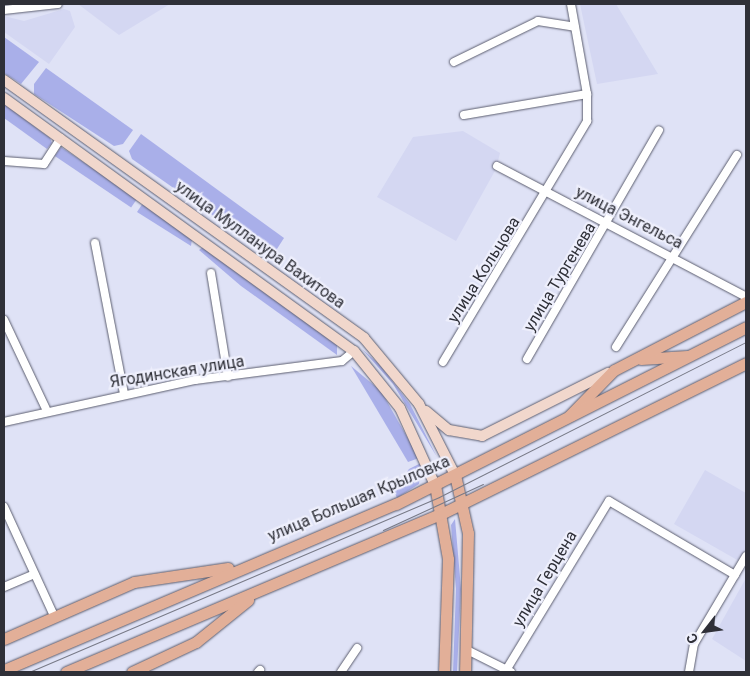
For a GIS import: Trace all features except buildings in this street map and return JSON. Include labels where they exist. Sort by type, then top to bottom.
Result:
[{"type":"main road","name":"улица Мулланура Вахитова","points":[[4,80],[364,338],[419,404],[455,476]]},
{"type":"main road","name":"улица Мулланура Вахитова","points":[[4,98],[354,351],[400,408],[435,485]]},
{"type":"main road","points":[[419,404],[449,430],[482,436],[746,302]]},
{"type":"main road","name":"улица Большая Крыловка","points":[[4,670],[455,476],[561,424],[746,328]]},
{"type":"main road","points":[[634,360],[692,355]]},
{"type":"main road","points":[[66,672],[255,595],[463,504],[746,363]]},
{"type":"main road","points":[[561,424],[614,370]]},
{"type":"main road","points":[[455,476],[463,504],[469,551],[465,672]]},
{"type":"main road","points":[[435,485],[443,513],[448,559],[444,672]]},
{"type":"main road","points":[[4,639],[134,582],[242,567]]},
{"type":"main road","points":[[134,672],[196,642],[255,595]]},
{"type":"street","points":[[4,10],[58,4]]},
{"type":"street","name":"улица Кольцова","points":[[443,362],[548,192],[587,121],[587,94],[571,4]]},
{"type":"street","points":[[454,62],[538,21],[575,27]]},
{"type":"street","points":[[464,115],[587,94]]},
{"type":"street","name":"улица Тургенева","points":[[527,359],[608,222],[659,130]]},
{"type":"street","points":[[4,161],[44,164],[61,138]]},
{"type":"street","points":[[616,347],[675,257],[737,156]]},
{"type":"street","name":"улица Энгельса","points":[[497,166],[675,257],[746,297]]},
{"type":"street","points":[[95,243],[124,394]]},
{"type":"street","points":[[211,273],[228,377]]},
{"type":"street","points":[[4,320],[46,409]]},
{"type":"street","name":"Ягодинская улица","points":[[4,422],[46,409],[124,394],[342,360],[354,351]]},
{"type":"street","name":"улица Герцена","points":[[508,671],[609,501],[735,575]]},
{"type":"street","points":[[4,507],[55,618]]},
{"type":"street","points":[[689,672],[694,644],[746,556]]},
{"type":"street","points":[[4,587],[34,574]]},
{"type":"street","points":[[341,672],[357,648]]},
{"type":"street","points":[[467,650],[508,671]]},
{"type":"shaded area","points":[[78,4],[170,4],[119,35]]},
{"type":"shaded area","points":[[580,4],[616,4],[658,74],[597,84]]},
{"type":"shaded area","points":[[64,9],[70,11],[75,27],[49,64],[4,32],[4,16],[24,21]]},
{"type":"shaded area","points":[[4,37],[39,62],[21,84],[4,73]]},
{"type":"shaded area","points":[[46,68],[133,130],[123,144],[114,146],[34,94],[34,84]]},
{"type":"shaded area","points":[[4,104],[50,138],[52,143],[47,149],[4,118]]},
{"type":"shaded area","points":[[463,131],[500,153],[496,169],[456,241],[377,197],[413,137]]},
{"type":"shaded area","points":[[141,134],[284,238],[275,252],[268,254],[132,159],[129,151]]},
{"type":"shaded area","points":[[61,147],[137,198],[131,208],[55,156]]},
{"type":"shaded area","points":[[143,203],[192,239],[191,246],[137,212]]},
{"type":"shaded area","points":[[203,247],[302,316],[337,345],[337,355],[241,286],[199,250]]},
{"type":"shaded area","points":[[362,349],[379,364],[410,404],[437,457],[393,384]]},
{"type":"shaded area","points":[[351,366],[381,391],[419,458],[408,462]]},
{"type":"shaded area","points":[[421,463],[419,484],[397,498],[394,491],[409,469]]},
{"type":"shaded area","points":[[705,470],[746,493],[746,548],[739,561],[674,524]]},
{"type":"shaded area","points":[[455,519],[461,589],[457,672],[453,672],[456,589],[451,525]]},
{"type":"shaded area","points":[[746,578],[746,661],[712,639]]},
{"type":"tram line","points":[[29,672],[439,497],[746,342]]},
{"type":"tram line","points":[[383,530],[483,484]]}]
